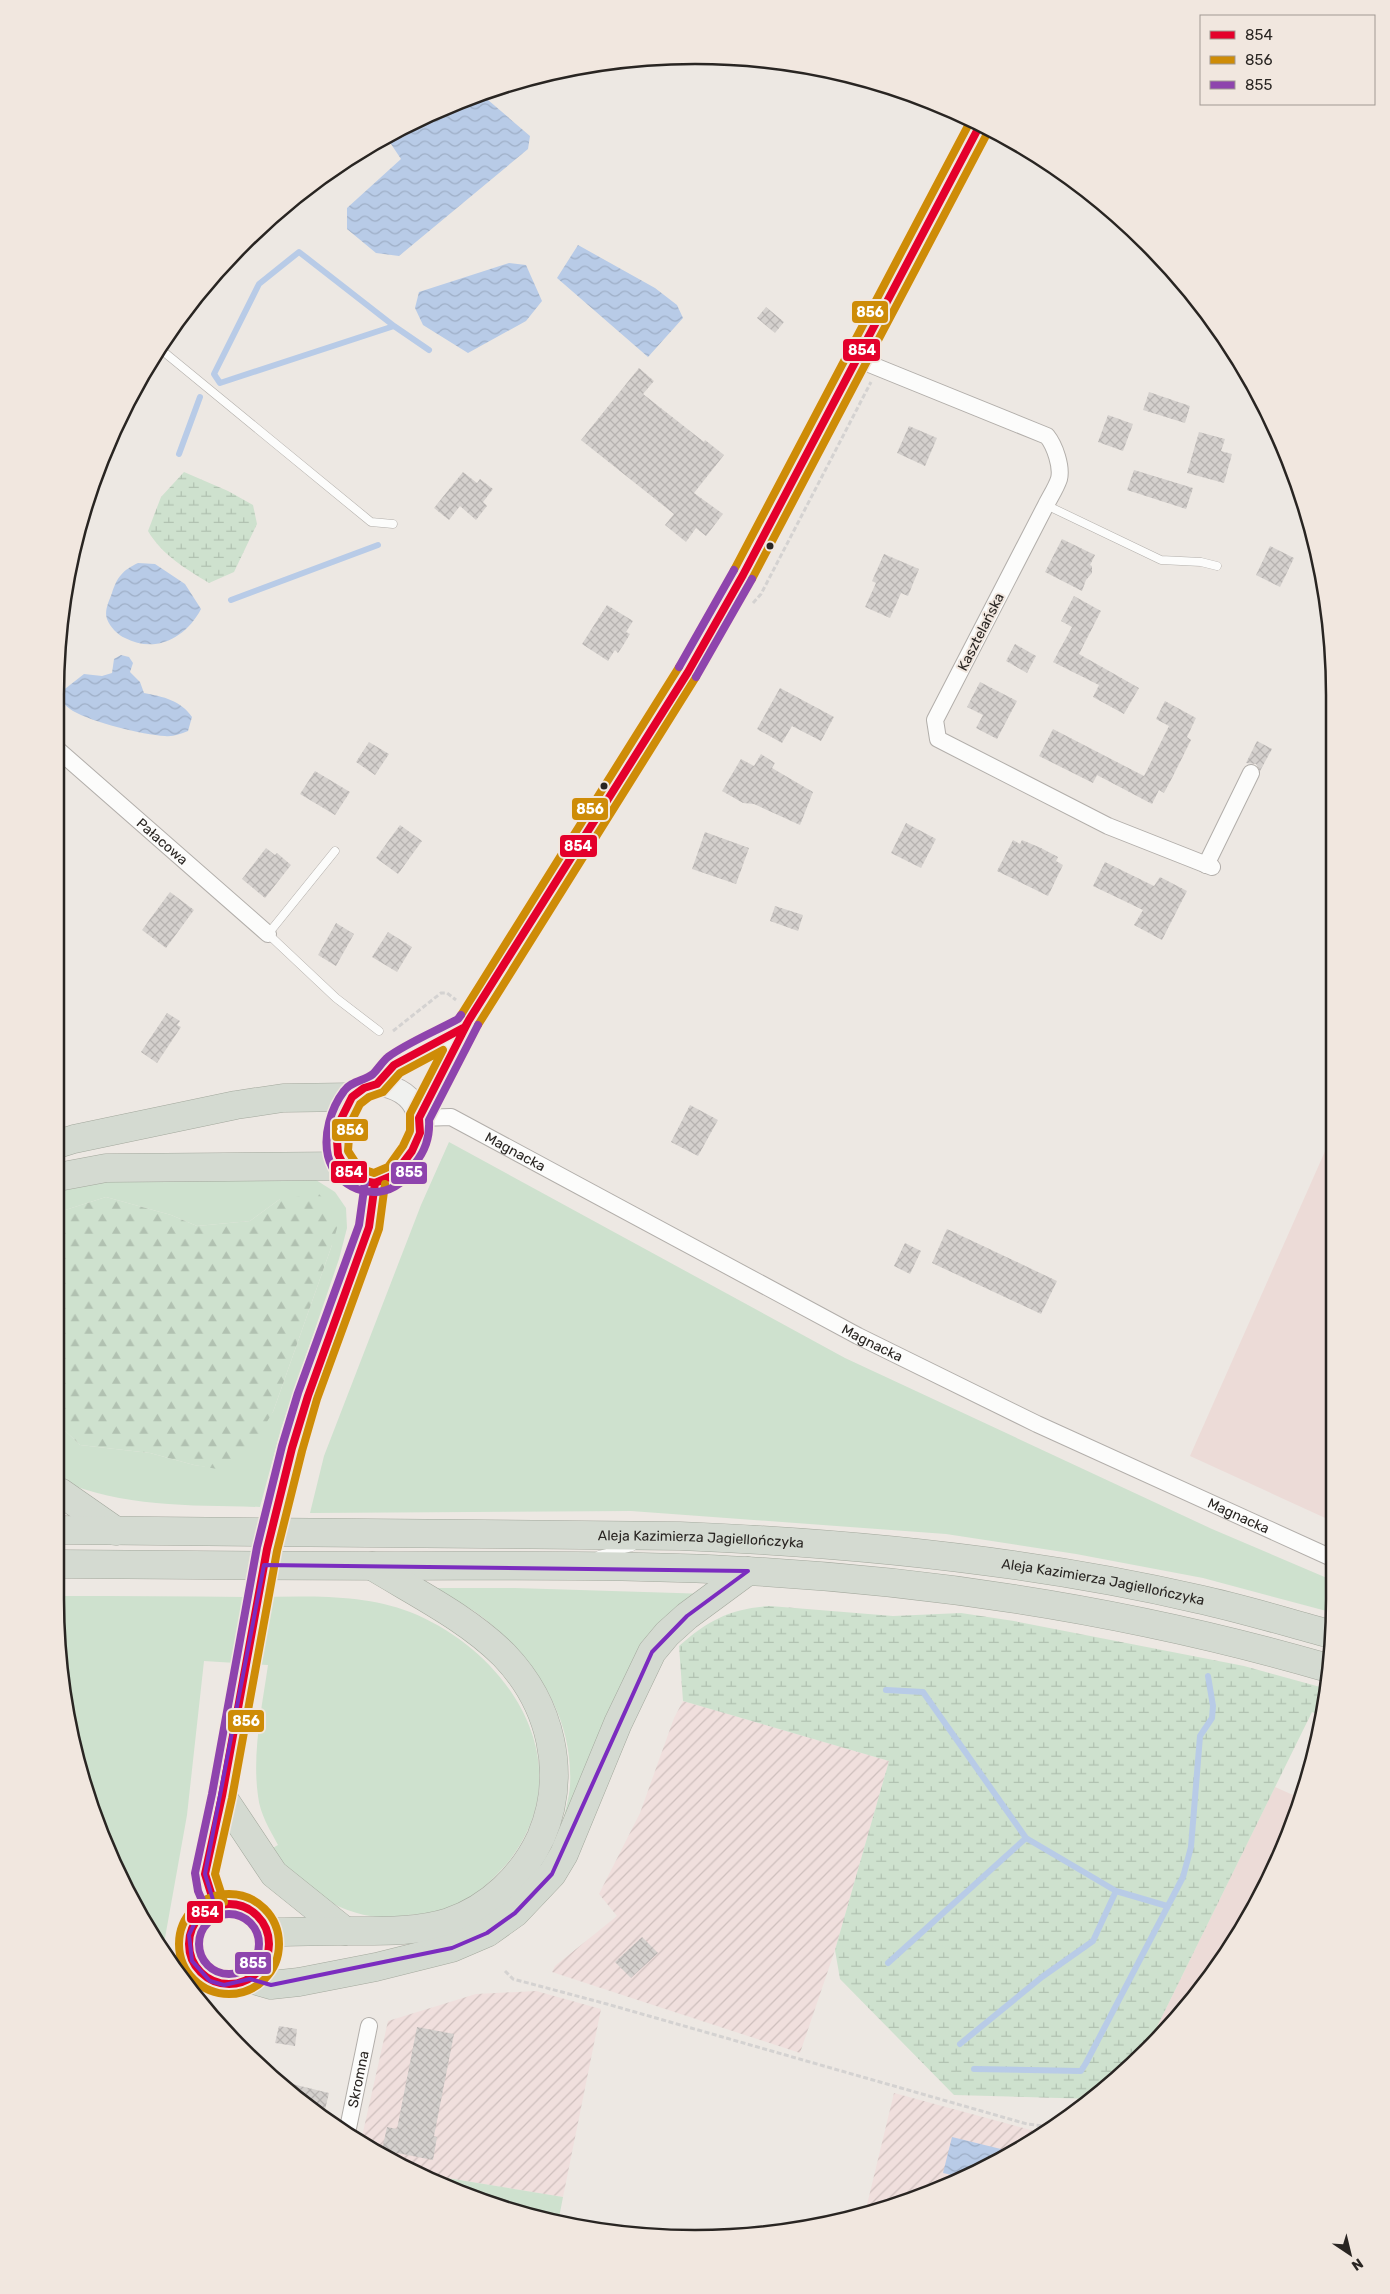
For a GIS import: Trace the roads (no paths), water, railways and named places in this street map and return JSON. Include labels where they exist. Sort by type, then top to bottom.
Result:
[{"type":"highway","points":[[64,1142],[236,1105],[283,1098],[352,1097]]},
{"type":"highway","points":[[64,1176],[106,1168],[344,1166]]},
{"type":"highway","points":[[64,1495],[116,1531]]},
{"type":"highway","name":"Aleja Kazimierza Jagiellończyka","points":[[64,1530],[550,1533],[736,1538],[944,1555],[1073,1574],[1198,1599],[1325,1633]]},
{"type":"highway","points":[[64,1564],[548,1566],[748,1571],[877,1582],[1021,1599],[1131,1618],[1255,1647],[1322,1666]]},
{"type":"highway","points":[[268,1932],[388,1931],[449,1922],[477,1910],[494,1898],[518,1874],[536,1848],[548,1819],[555,1786],[553,1751],[544,1717],[528,1687],[504,1656],[464,1623],[372,1566]]},
{"type":"highway","points":[[250,1979],[271,1986],[299,1982],[452,1948],[487,1933],[515,1913],[552,1874],[564,1854],[618,1723],[652,1652],[667,1634],[687,1616],[748,1571]]},
{"type":"highway","points":[[222,1796],[274,1874],[345,1931]]},
{"type":"main road","points":[[420,1118],[403,1094],[391,1086],[377,1084],[364,1088],[352,1097],[340,1121],[337,1140],[338,1154],[344,1166],[353,1176],[363,1181],[375,1183],[385,1180],[401,1168],[412,1151],[420,1133],[420,1118],[465,1026],[688,672],[769,528],[977,131]]},
{"type":"main road","points":[[377,1084],[394,1065],[465,1026]]},
{"type":"main road","points":[[215,1906],[205,1874],[222,1796],[267,1549],[292,1448],[308,1396],[369,1227],[375,1183]]},
{"type":"main road","points":[[228,1903],[241,1905],[253,1911],[262,1920],[268,1932],[270,1946],[267,1959],[261,1970],[250,1979],[237,1984],[224,1985],[210,1980],[193,1979],[192,1961],[188,1948],[189,1935],[194,1922],[204,1912],[215,1906],[228,1903]]},
{"type":"street","name":"Kasztelańska","points":[[857,359],[1048,436],[1053,443],[1059,478],[935,720],[938,739],[1108,826],[1209,866],[1251,773]]},
{"type":"street","name":"Pałacowa","points":[[64,755],[268,934]]},
{"type":"street","name":"Magnacka","points":[[420,1118],[450,1117],[858,1336],[1036,1424],[1326,1555]]},
{"type":"street","name":"Skromna","points":[[348,2127],[369,2026]]},
{"type":"lane","points":[[165,353],[371,522],[393,524]]},
{"type":"lane","points":[[1046,505],[1162,560],[1201,562],[1217,566]]},
{"type":"lane","points":[[335,851],[268,934],[336,998],[379,1030]]},
{"type":"lane","points":[[550,1533],[585,1543]]},
{"type":"lane","points":[[548,1566],[680,1536]]},
{"type":"lane","points":[[594,1546],[631,1556]]},
{"type":"lane","points":[[640,1558],[678,1568]]},
{"type":"water","points":[[487,99],[530,136],[528,149],[399,256],[376,253],[347,229],[347,208],[401,159],[390,142],[453,112]]},
{"type":"water","points":[[578,245],[655,288],[677,305],[683,318],[648,357],[557,278]]},
{"type":"water","points":[[509,263],[526,265],[542,301],[526,321],[468,353],[423,325],[415,308],[419,292]]},
{"type":"water","points":[[138,563],[155,564],[185,584],[201,609],[187,628],[169,640],[158,644],[136,643],[125,638],[117,633],[107,619],[107,606],[116,583],[124,571]]},
{"type":"water","points":[[121,655],[129,657],[133,663],[130,672],[140,682],[144,693],[171,700],[187,711],[192,717],[188,731],[168,736],[131,731],[82,715],[64,703],[64,690],[84,674],[102,676],[112,673],[114,659]]},
{"type":"water","points":[[952,2137],[1004,2150],[952,2175],[943,2173]]},
{"type":"waterway","points":[[394,326],[220,383],[214,374],[259,284],[299,252],[394,326],[429,350]]},
{"type":"waterway","points":[[179,454],[200,397]]},
{"type":"waterway","points":[[231,600],[378,545]]},
{"type":"waterway","points":[[974,2069],[1081,2071],[1086,2063],[1183,1877],[1191,1847],[1200,1736],[1212,1718],[1213,1706],[1208,1676]]},
{"type":"waterway","points":[[886,1690],[923,1692],[1026,1838],[1116,1891],[1167,1906]]},
{"type":"waterway","points":[[888,1963],[1026,1838]]},
{"type":"waterway","points":[[960,2044],[1042,1977],[1093,1941],[1116,1891]]}]
